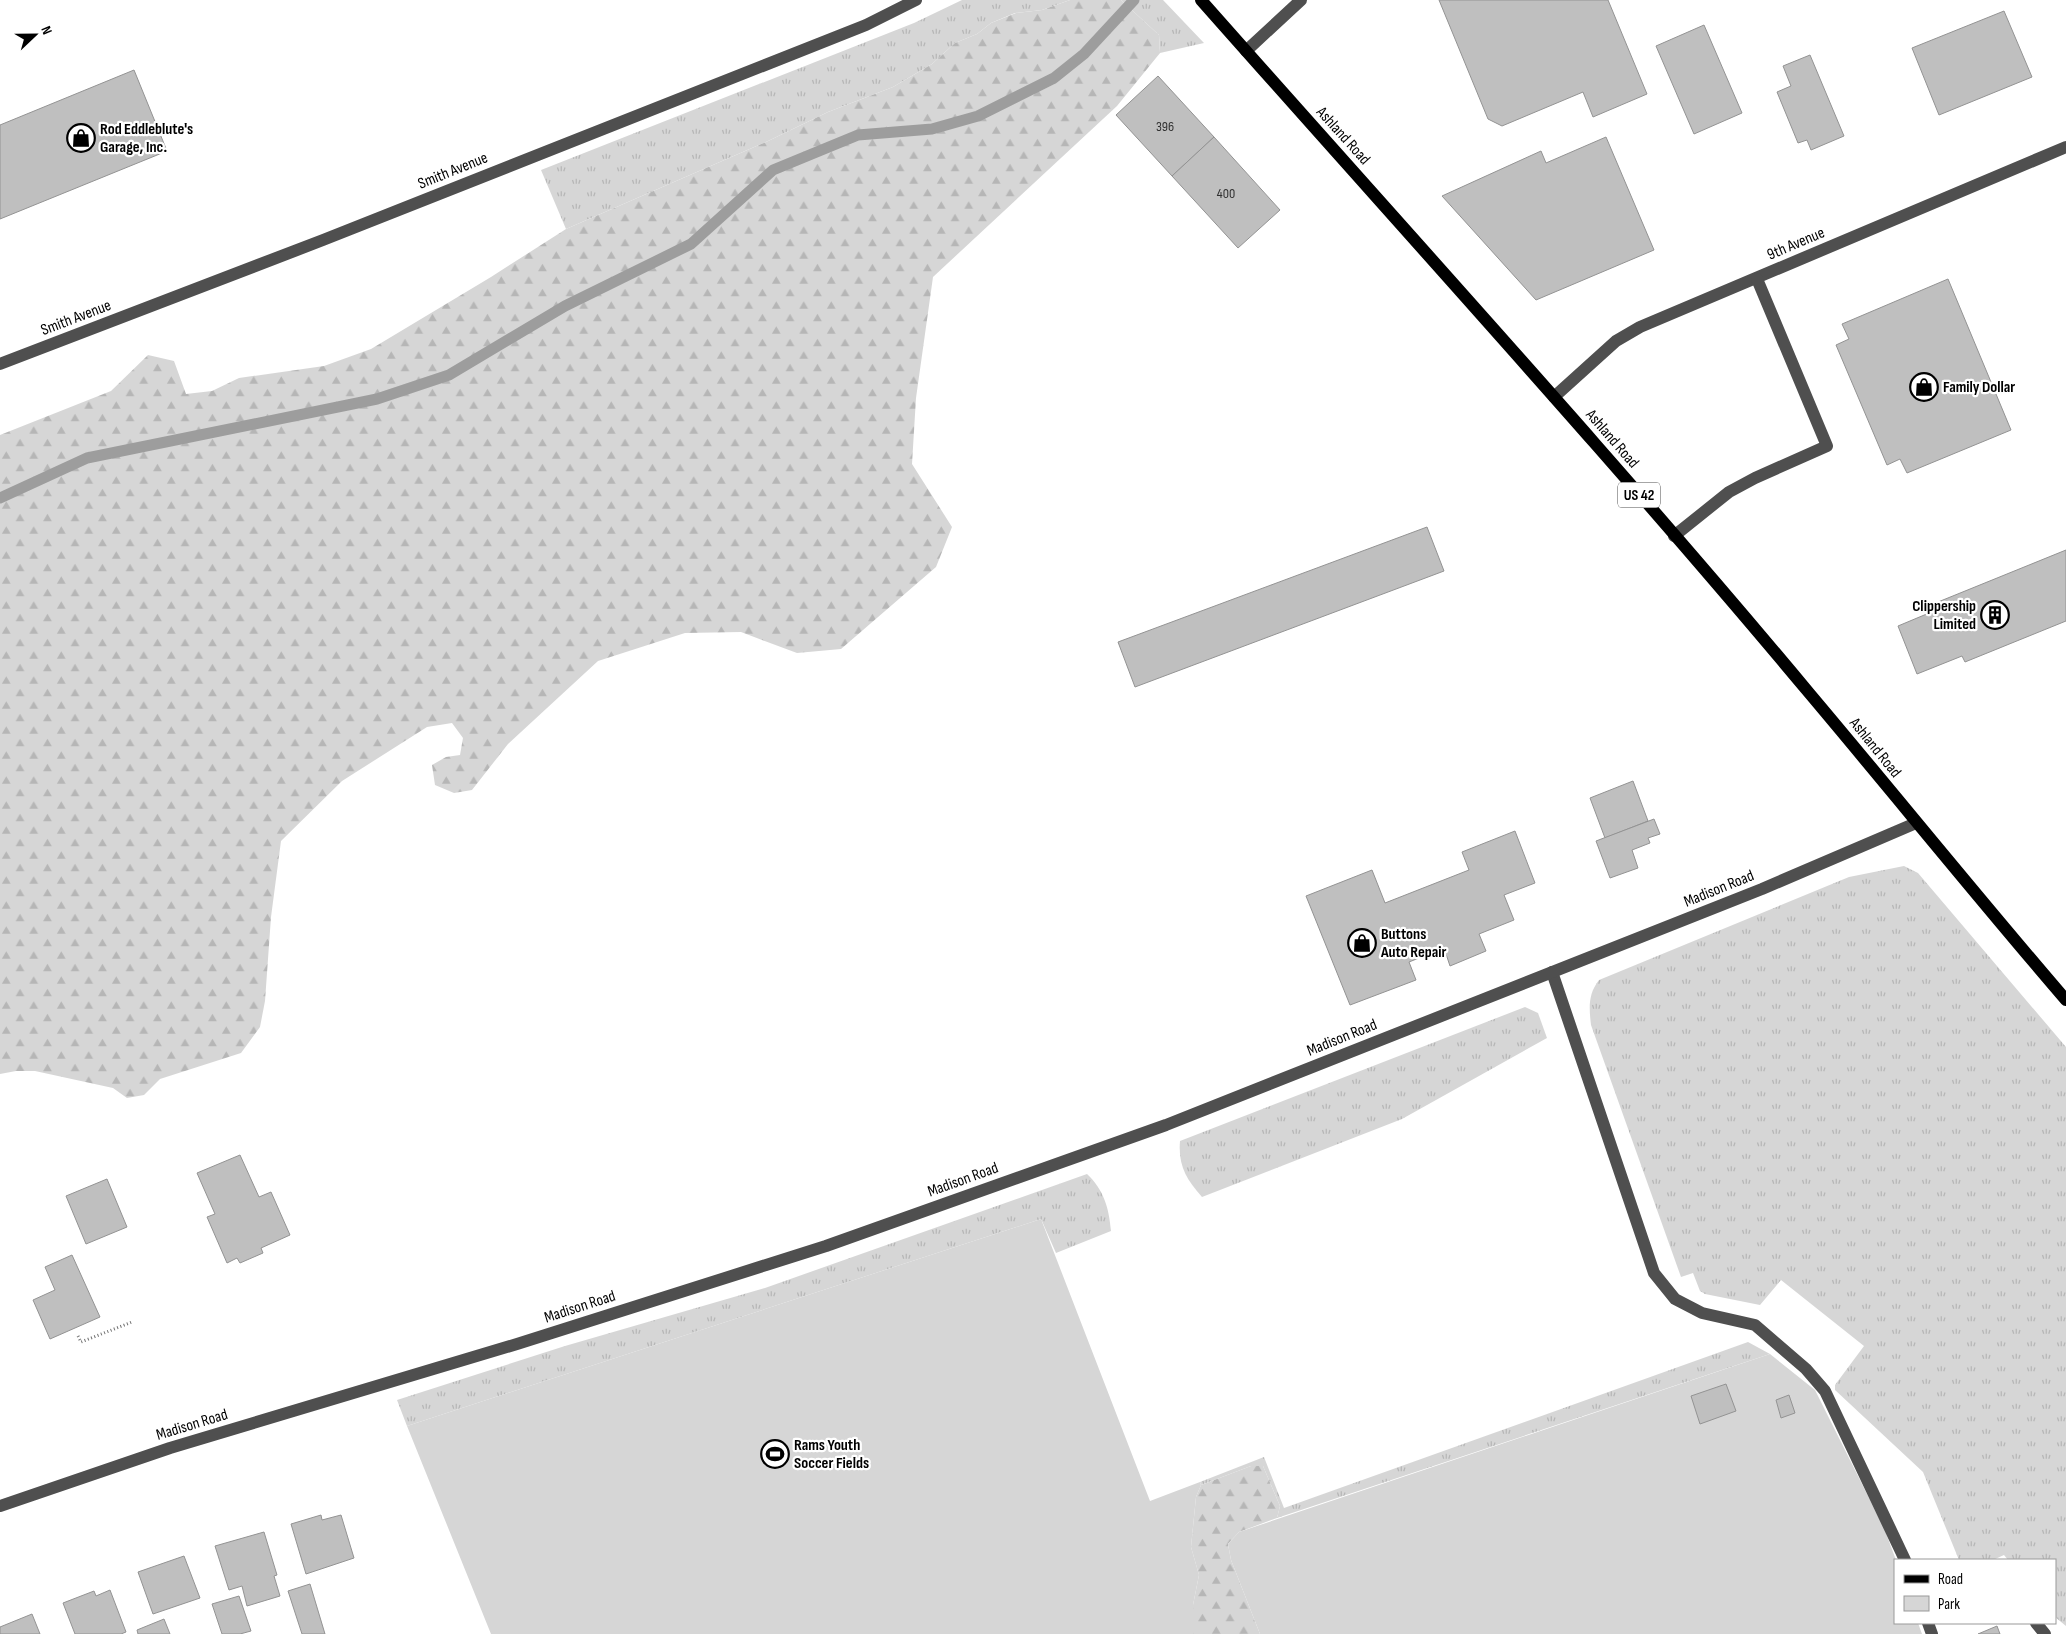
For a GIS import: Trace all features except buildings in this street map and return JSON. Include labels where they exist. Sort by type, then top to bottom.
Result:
[{"type":"main road","name":"Ashland Road","points":[[1201,0],[1554,397],[1810,694],[2066,1000]]},
{"type":"street","name":"Smith Avenue","points":[[0,364],[314,244],[857,28],[916,0]]},
{"type":"street","points":[[1246,51],[1301,0]]},
{"type":"street","name":"9th Avenue","points":[[1554,397],[1616,341],[1640,328],[2066,147]]},
{"type":"street","points":[[1674,536],[1729,492],[1754,478],[1827,446],[1756,279]]},
{"type":"street","name":"Madison Road","points":[[0,1506],[170,1448],[481,1355],[826,1246],[1166,1125],[1771,885],[1916,823]]},
{"type":"street","points":[[1552,972],[1654,1273],[1675,1298],[1702,1313],[1755,1325],[1806,1369],[1830,1400],[1905,1559]]},
{"type":"street","points":[[2037,1624],[2045,1634]]},
{"type":"path","points":[[78,1336],[81,1342],[132,1322]]},
{"type":"green space","points":[[962,0],[1070,0],[1042,10],[1015,13],[991,23],[977,34],[955,43],[932,64],[893,87],[828,112],[766,142],[566,229],[541,170],[914,23]]},
{"type":"green space","points":[[1070,0],[1121,0],[1159,35],[1160,53],[1117,106],[933,277],[916,398],[912,464],[952,527],[936,567],[841,649],[797,653],[741,632],[685,633],[598,661],[508,744],[472,790],[454,793],[435,785],[432,765],[446,757],[460,755],[463,738],[452,723],[427,727],[342,781],[281,841],[271,917],[265,1001],[260,1027],[241,1053],[160,1079],[144,1095],[127,1098],[113,1088],[35,1071],[16,1071],[0,1074],[0,435],[111,391],[148,355],[174,361],[186,394],[212,391],[239,378],[324,366],[371,349],[491,277],[566,229],[766,142],[828,112],[893,87],[932,64],[955,43],[977,34],[991,23],[1016,13],[1042,10]]},
{"type":"green space","points":[[1121,0],[1163,0],[1204,43],[1160,53],[1159,35]]},
{"type":"green space","points":[[1904,866],[1918,873],[2066,1047],[2066,1626],[2056,1618],[2056,1559],[2007,1559],[2004,1555],[1995,1559],[1959,1559],[1923,1472],[1835,1390],[1835,1385],[1864,1346],[1781,1280],[1760,1305],[1705,1294],[1700,1291],[1693,1273],[1681,1277],[1591,1025],[1590,1001],[1595,985],[1599,980],[1849,877]]},
{"type":"green space","points":[[1525,1007],[1538,1013],[1547,1038],[1402,1119],[1202,1197],[1187,1178],[1180,1157],[1180,1141]]},
{"type":"green space","points":[[1087,1174],[1098,1186],[1105,1200],[1111,1231],[1056,1253],[1041,1219],[407,1426],[397,1400],[565,1346],[765,1288]]},
{"type":"green space","name":"Rams Youth Soccer Fields","points":[[1041,1219],[1150,1501],[1200,1482],[1201,1485],[1196,1497],[1191,1547],[1199,1575],[1193,1605],[1193,1634],[491,1634],[407,1426]]},
{"type":"green space","points":[[1748,1342],[1770,1354],[1277,1518],[1280,1506],[1263,1466],[1251,1466],[1201,1485],[1200,1482],[1264,1457],[1284,1508]]},
{"type":"green space","points":[[1770,1354],[1815,1390],[1884,1528],[1896,1559],[1894,1559],[1894,1624],[1918,1624],[1922,1634],[1260,1634],[1231,1560],[1228,1544],[1239,1532]]},
{"type":"green space","points":[[1251,1466],[1263,1466],[1280,1506],[1277,1518],[1239,1532],[1228,1544],[1231,1560],[1260,1634],[1193,1634],[1193,1605],[1199,1575],[1191,1547],[1196,1497],[1201,1485]]},
{"type":"waterway","points":[[0,498],[87,458],[377,399],[449,375],[565,306],[691,244],[773,170],[858,135],[932,129],[978,116],[1054,78],[1084,54],[1134,0]]},
{"type":"place","name":"Rod Eddleblute's Garage, Inc.","points":[[81,138]]},
{"type":"place","name":"Family Dollar","points":[[1924,387]]},
{"type":"place","name":"Clippership Limited","points":[[1995,615]]},
{"type":"place","name":"Buttons Auto Repair","points":[[1362,943]]},
{"type":"place","name":"Rams Youth Soccer Fields","points":[[775,1454]]}]
